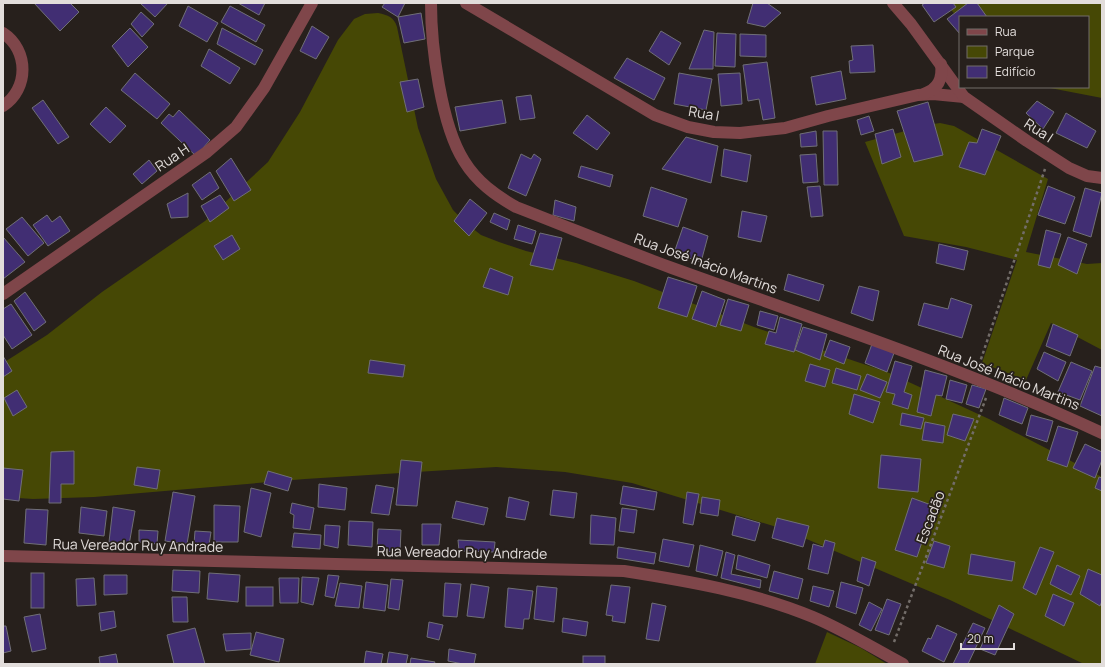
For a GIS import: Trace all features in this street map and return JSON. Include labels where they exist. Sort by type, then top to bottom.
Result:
[{"type":"street","name":"Rua H","points":[[3,294],[207,152],[236,127],[264,88],[312,3]]},
{"type":"street","name":"Rua José Inácio Martins","points":[[431,3],[434,47],[443,103],[449,127],[463,160],[473,173],[492,192],[516,207],[670,267],[975,377],[1102,433]]},
{"type":"street","name":"Rua I","points":[[466,3],[655,115],[688,127],[714,132],[758,132],[785,128],[828,116],[917,96],[934,94],[964,96]]},
{"type":"street","name":"Rua I","points":[[893,3],[911,24],[964,96],[1021,137],[1079,173],[1102,178]]},
{"type":"street","points":[[3,32],[16,46],[21,57],[23,69],[21,82],[16,93],[3,106]]},
{"type":"street","points":[[917,96],[930,92],[938,86],[941,78],[941,64]]},
{"type":"street","name":"Rua Vereador Ruy Andrade","points":[[3,556],[624,571],[706,585],[777,604],[829,624],[903,664]]},
{"type":"path","points":[[975,377],[1050,155]]},
{"type":"path","name":"Escadão","points":[[888,656],[991,384]]},
{"type":"green space","points":[[945,3],[1102,3],[1102,98],[1050,88],[1089,88],[1089,16],[959,16],[959,19]]},
{"type":"green space","points":[[378,13],[390,17],[397,27],[418,128],[436,179],[453,210],[481,235],[526,251],[576,263],[634,281],[754,327],[887,372],[989,419],[1102,477],[1102,664],[1084,664],[950,600],[783,529],[632,483],[565,472],[496,467],[305,479],[94,497],[33,499],[3,497],[3,363],[47,335],[102,292],[205,221],[268,162],[300,112],[338,40],[354,19],[365,14]]},
{"type":"green space","points":[[940,123],[954,126],[1048,179],[1026,252],[1087,264],[1102,263],[1102,350],[1051,323],[1026,380],[982,363],[1017,260],[966,247],[904,236],[865,142],[927,125]]},
{"type":"green space","points":[[827,632],[861,648],[887,664],[815,664]]},
{"type":"building","points":[[34,3],[70,3],[79,12],[60,31]]},
{"type":"building","points":[[140,3],[168,3],[155,17]]},
{"type":"building","points":[[238,3],[265,3],[259,15]]},
{"type":"building","points":[[385,3],[405,3],[398,17],[382,7]]},
{"type":"building","points":[[753,3],[767,3],[781,13],[765,27],[747,23]]},
{"type":"building","points":[[925,3],[953,3],[956,7],[934,22],[922,5]]},
{"type":"building","points":[[968,3],[977,3],[986,16],[959,16],[959,33],[947,19]]},
{"type":"building","points":[[188,6],[218,23],[207,42],[179,26]]},
{"type":"building","points":[[230,6],[265,25],[256,42],[221,22]]},
{"type":"building","points":[[141,12],[154,24],[142,37],[131,24]]},
{"type":"building","points":[[421,13],[425,39],[404,43],[398,17]]},
{"type":"building","points":[[312,26],[329,37],[316,59],[300,51]]},
{"type":"building","points":[[130,28],[148,47],[128,67],[112,46]]},
{"type":"building","points":[[222,28],[263,50],[255,65],[217,44]]},
{"type":"building","points":[[704,30],[714,32],[713,69],[689,69]]},
{"type":"building","points":[[661,31],[681,43],[669,65],[649,51]]},
{"type":"building","points":[[717,33],[736,34],[735,67],[715,66]]},
{"type":"building","points":[[740,34],[766,35],[766,57],[740,56]]},
{"type":"building","points":[[873,45],[875,72],[850,73],[849,61],[853,60],[851,46]]},
{"type":"building","points":[[209,49],[240,68],[230,84],[201,66]]},
{"type":"building","points":[[627,58],[665,78],[654,100],[614,78]]},
{"type":"building","points":[[767,62],[775,118],[763,120],[759,99],[748,101],[743,65]]},
{"type":"building","points":[[841,71],[846,99],[816,105],[811,77]]},
{"type":"building","points":[[135,73],[170,104],[157,119],[121,90]]},
{"type":"building","points":[[679,73],[712,79],[706,110],[674,104]]},
{"type":"building","points":[[740,73],[742,104],[721,106],[718,74]]},
{"type":"building","points":[[418,79],[424,107],[407,112],[400,82]]},
{"type":"building","points":[[531,95],[535,118],[520,120],[516,97]]},
{"type":"building","points":[[43,100],[69,137],[58,144],[32,108]]},
{"type":"building","points":[[502,100],[506,123],[460,131],[455,107]]},
{"type":"building","points":[[1037,101],[1054,112],[1043,129],[1026,113]]},
{"type":"building","points":[[928,102],[943,155],[914,162],[897,111]]},
{"type":"building","points":[[106,107],[126,126],[110,143],[90,124]]},
{"type":"building","points":[[179,110],[210,140],[196,156],[161,123],[169,114],[173,117]]},
{"type":"building","points":[[1066,113],[1096,131],[1087,148],[1056,133]]},
{"type":"building","points":[[587,115],[610,133],[597,150],[573,133]]},
{"type":"building","points":[[869,116],[874,131],[861,135],[857,120]]},
{"type":"building","points":[[893,129],[901,157],[882,164],[875,134]]},
{"type":"building","points":[[982,129],[1001,136],[985,175],[959,167],[969,142],[977,143]]},
{"type":"building","points":[[816,131],[817,146],[801,147],[800,134]]},
{"type":"building","points":[[823,131],[837,131],[838,185],[824,185]]},
{"type":"building","points":[[686,137],[718,146],[711,183],[662,169]]},
{"type":"building","points":[[724,149],[751,155],[747,182],[721,176]]},
{"type":"building","points":[[521,154],[531,159],[534,154],[541,159],[526,196],[508,188]]},
{"type":"building","points":[[816,154],[818,182],[803,183],[800,155]]},
{"type":"building","points":[[231,158],[251,190],[234,201],[216,171]]},
{"type":"building","points":[[149,160],[157,171],[142,184],[133,174]]},
{"type":"building","points":[[581,166],[613,175],[610,187],[578,177]]},
{"type":"building","points":[[210,172],[219,188],[202,200],[192,185]]},
{"type":"building","points":[[820,186],[823,216],[811,217],[807,187]]},
{"type":"building","points":[[1048,186],[1075,197],[1065,224],[1038,215]]},
{"type":"building","points":[[651,187],[687,199],[678,227],[643,216]]},
{"type":"building","points":[[1085,188],[1102,193],[1091,237],[1073,231]]},
{"type":"building","points":[[188,193],[188,217],[171,218],[167,204]]},
{"type":"building","points":[[220,195],[229,208],[210,222],[201,206]]},
{"type":"building","points":[[470,199],[487,213],[469,236],[454,221]]},
{"type":"building","points":[[555,200],[576,207],[574,221],[553,215]]},
{"type":"building","points":[[742,211],[767,216],[761,242],[738,237]]},
{"type":"building","points":[[494,213],[510,220],[507,230],[490,222]]},
{"type":"building","points":[[47,215],[52,222],[60,216],[70,231],[48,246],[33,225]]},
{"type":"building","points":[[22,217],[44,243],[28,256],[6,229]]},
{"type":"building","points":[[518,225],[536,231],[532,244],[514,239]]},
{"type":"building","points":[[683,227],[708,236],[701,262],[674,253]]},
{"type":"building","points":[[1046,230],[1061,234],[1050,268],[1038,265]]},
{"type":"building","points":[[540,233],[562,238],[553,270],[530,265]]},
{"type":"building","points":[[232,235],[240,249],[223,260],[214,246]]},
{"type":"building","points":[[3,237],[25,262],[3,279]]},
{"type":"building","points":[[1068,237],[1087,244],[1077,274],[1058,265]]},
{"type":"building","points":[[939,244],[968,251],[964,270],[936,263]]},
{"type":"building","points":[[490,268],[513,277],[508,295],[483,287]]},
{"type":"building","points":[[788,274],[824,285],[819,301],[784,290]]},
{"type":"building","points":[[668,277],[697,286],[687,317],[658,308]]},
{"type":"building","points":[[859,286],[879,291],[873,321],[851,313]]},
{"type":"building","points":[[702,291],[725,300],[716,327],[692,319]]},
{"type":"building","points":[[25,292],[46,322],[34,331],[14,301]]},
{"type":"building","points":[[951,298],[972,305],[962,338],[918,325],[924,303],[948,309]]},
{"type":"building","points":[[728,299],[749,305],[741,331],[720,325]]},
{"type":"building","points":[[11,304],[32,335],[12,349],[3,335],[3,309]]},
{"type":"building","points":[[760,311],[778,316],[774,330],[757,325]]},
{"type":"building","points":[[780,317],[802,324],[794,352],[765,344],[769,331],[776,333]]},
{"type":"building","points":[[1053,324],[1078,335],[1070,356],[1046,346]]},
{"type":"building","points":[[803,327],[827,334],[820,360],[795,350]]},
{"type":"building","points":[[830,340],[850,347],[844,364],[824,356]]},
{"type":"building","points":[[872,344],[894,353],[887,372],[865,363]]},
{"type":"building","points":[[1044,352],[1066,362],[1058,381],[1037,369]]},
{"type":"building","points":[[3,356],[12,371],[3,377]]},
{"type":"building","points":[[370,360],[405,365],[403,377],[368,373]]},
{"type":"building","points":[[895,361],[912,366],[904,392],[912,395],[908,409],[892,404],[895,394],[886,392]]},
{"type":"building","points":[[1071,362],[1092,371],[1080,400],[1058,392]]},
{"type":"building","points":[[810,364],[830,370],[825,387],[805,381]]},
{"type":"building","points":[[1095,366],[1102,368],[1102,416],[1080,406]]},
{"type":"building","points":[[836,368],[861,376],[857,390],[832,383]]},
{"type":"building","points":[[925,370],[947,376],[942,396],[936,395],[931,416],[917,412]]},
{"type":"building","points":[[867,374],[887,382],[880,398],[860,390]]},
{"type":"building","points":[[950,380],[967,385],[962,403],[946,399]]},
{"type":"building","points":[[972,385],[986,389],[979,408],[966,404]]},
{"type":"building","points":[[17,390],[27,407],[13,416],[4,398]]},
{"type":"building","points":[[854,394],[880,402],[873,423],[849,414]]},
{"type":"building","points":[[1004,398],[1028,408],[1022,424],[999,415]]},
{"type":"building","points":[[902,413],[924,418],[921,429],[900,425]]},
{"type":"building","points":[[953,414],[974,419],[965,441],[947,435]]},
{"type":"building","points":[[1031,415],[1053,421],[1047,442],[1026,435]]},
{"type":"building","points":[[925,422],[945,426],[943,443],[922,440]]},
{"type":"building","points":[[1058,426],[1078,432],[1067,467],[1047,460]]},
{"type":"building","points":[[1085,444],[1102,452],[1102,460],[1095,478],[1073,468]]},
{"type":"building","points":[[74,451],[74,484],[61,484],[61,503],[49,503],[51,452]]},
{"type":"building","points":[[881,455],[921,459],[918,492],[878,488]]},
{"type":"building","points":[[401,460],[422,462],[417,506],[396,505]]},
{"type":"building","points":[[137,467],[160,470],[157,489],[134,485]]},
{"type":"building","points":[[3,468],[23,470],[19,501],[3,499]]},
{"type":"building","points":[[268,471],[292,478],[288,491],[264,484]]},
{"type":"building","points":[[1099,477],[1102,478],[1102,491],[1095,488]]},
{"type":"building","points":[[319,484],[347,488],[345,510],[318,507]]},
{"type":"building","points":[[376,485],[394,488],[389,515],[371,513]]},
{"type":"building","points":[[623,486],[657,492],[654,510],[620,504]]},
{"type":"building","points":[[251,488],[271,493],[261,537],[244,532]]},
{"type":"building","points":[[553,490],[577,493],[574,518],[550,515]]},
{"type":"building","points":[[173,492],[195,496],[187,544],[165,541]]},
{"type":"building","points":[[687,492],[699,494],[693,525],[683,523]]},
{"type":"building","points":[[509,497],[529,502],[525,520],[506,517]]},
{"type":"building","points":[[702,497],[720,500],[718,516],[700,513]]},
{"type":"building","points":[[912,498],[934,506],[917,557],[895,550]]},
{"type":"building","points":[[456,501],[488,508],[484,525],[452,518]]},
{"type":"building","points":[[292,503],[314,508],[310,530],[293,528],[294,515],[290,513]]},
{"type":"building","points":[[214,505],[240,506],[238,542],[214,542]]},
{"type":"building","points":[[81,507],[107,511],[104,536],[79,533]]},
{"type":"building","points":[[113,507],[135,511],[129,545],[109,542]]},
{"type":"building","points":[[622,508],[637,510],[634,533],[619,531]]},
{"type":"building","points":[[26,509],[48,510],[46,545],[24,543]]},
{"type":"building","points":[[591,515],[616,518],[614,545],[590,544]]},
{"type":"building","points":[[736,516],[760,523],[755,541],[732,535]]},
{"type":"building","points":[[777,518],[809,526],[803,547],[772,538]]},
{"type":"building","points":[[349,521],[373,522],[372,547],[348,545]]},
{"type":"building","points":[[422,524],[441,524],[439,545],[422,545]]},
{"type":"building","points":[[325,525],[340,526],[338,548],[324,545]]},
{"type":"building","points":[[378,529],[401,530],[400,552],[377,551]]},
{"type":"building","points":[[139,530],[158,531],[157,544],[139,542]]},
{"type":"building","points":[[195,531],[211,532],[209,545],[194,544]]},
{"type":"building","points":[[294,533],[321,535],[320,549],[292,547]]},
{"type":"building","points":[[663,539],[694,545],[689,567],[659,561]]},
{"type":"building","points":[[458,540],[495,542],[494,552],[459,551]]},
{"type":"building","points":[[825,540],[835,543],[828,574],[808,569],[813,544],[823,547]]},
{"type":"building","points":[[934,541],[950,546],[944,568],[926,563]]},
{"type":"building","points":[[700,545],[723,551],[717,576],[696,571]]},
{"type":"building","points":[[618,547],[656,553],[654,564],[617,558]]},
{"type":"building","points":[[1040,547],[1054,552],[1036,595],[1023,588]]},
{"type":"building","points":[[726,552],[735,555],[731,574],[761,580],[760,588],[721,578]]},
{"type":"building","points":[[971,554],[1015,562],[1012,581],[968,574]]},
{"type":"building","points":[[738,555],[770,565],[767,578],[736,569]]},
{"type":"building","points":[[862,557],[876,562],[869,586],[857,581]]},
{"type":"building","points":[[1057,565],[1080,576],[1071,595],[1050,584]]},
{"type":"building","points":[[1088,569],[1102,575],[1102,601],[1100,606],[1080,594]]},
{"type":"building","points":[[173,570],[200,571],[199,593],[172,591]]},
{"type":"building","points":[[774,571],[803,579],[798,599],[769,591]]},
{"type":"building","points":[[31,573],[44,573],[44,608],[31,608]]},
{"type":"building","points":[[209,573],[240,575],[238,602],[207,599]]},
{"type":"building","points":[[104,575],[127,575],[127,594],[104,595]]},
{"type":"building","points":[[328,575],[339,576],[334,598],[325,596]]},
{"type":"building","points":[[302,577],[319,578],[313,605],[301,602]]},
{"type":"building","points":[[94,578],[96,605],[77,606],[76,579]]},
{"type":"building","points":[[279,578],[299,578],[298,603],[280,603]]},
{"type":"building","points":[[391,579],[403,580],[399,610],[388,608]]},
{"type":"building","points":[[366,582],[388,585],[385,611],[363,608]]},
{"type":"building","points":[[841,582],[863,588],[856,614],[836,607]]},
{"type":"building","points":[[340,583],[362,586],[359,608],[335,606]]},
{"type":"building","points":[[445,583],[461,584],[457,617],[443,616]]},
{"type":"building","points":[[471,584],[489,587],[484,618],[467,616]]},
{"type":"building","points":[[611,585],[630,587],[625,623],[612,621],[613,616],[606,615]]},
{"type":"building","points":[[537,586],[557,588],[554,622],[534,619]]},
{"type":"building","points":[[813,586],[834,591],[829,607],[810,601]]},
{"type":"building","points":[[246,587],[273,587],[273,606],[246,606]]},
{"type":"building","points":[[508,588],[533,591],[529,619],[524,619],[523,629],[505,627]]},
{"type":"building","points":[[1053,594],[1074,603],[1064,626],[1045,616]]},
{"type":"building","points":[[172,597],[187,597],[188,622],[173,622]]},
{"type":"building","points":[[887,599],[901,604],[889,635],[875,630]]},
{"type":"building","points":[[869,602],[882,609],[871,631],[859,625]]},
{"type":"building","points":[[652,603],[666,606],[659,641],[646,639]]},
{"type":"building","points":[[999,605],[1014,614],[995,655],[980,649]]},
{"type":"building","points":[[114,611],[116,627],[101,631],[99,613]]},
{"type":"building","points":[[40,614],[46,649],[32,652],[24,617]]},
{"type":"building","points":[[563,618],[588,622],[586,636],[562,632]]},
{"type":"building","points":[[429,622],[443,625],[439,640],[427,637]]},
{"type":"building","points":[[973,623],[985,628],[968,664],[953,664]]},
{"type":"building","points":[[937,625],[957,634],[944,662],[922,651],[928,638],[931,639]]},
{"type":"building","points":[[3,626],[6,626],[11,651],[3,653]]},
{"type":"building","points":[[195,628],[205,664],[174,664],[167,635]]},
{"type":"building","points":[[256,632],[284,639],[279,662],[250,655]]},
{"type":"building","points":[[251,633],[251,649],[226,651],[223,634]]},
{"type":"building","points":[[449,649],[476,654],[474,664],[463,664],[448,661]]},
{"type":"building","points":[[366,651],[383,654],[381,664],[364,664]]},
{"type":"building","points":[[389,652],[408,655],[406,664],[387,664]]},
{"type":"building","points":[[116,654],[118,664],[100,664],[99,657]]},
{"type":"building","points":[[583,656],[605,656],[605,664],[583,664]]},
{"type":"building","points":[[411,658],[435,662],[434,664],[410,664]]}]
